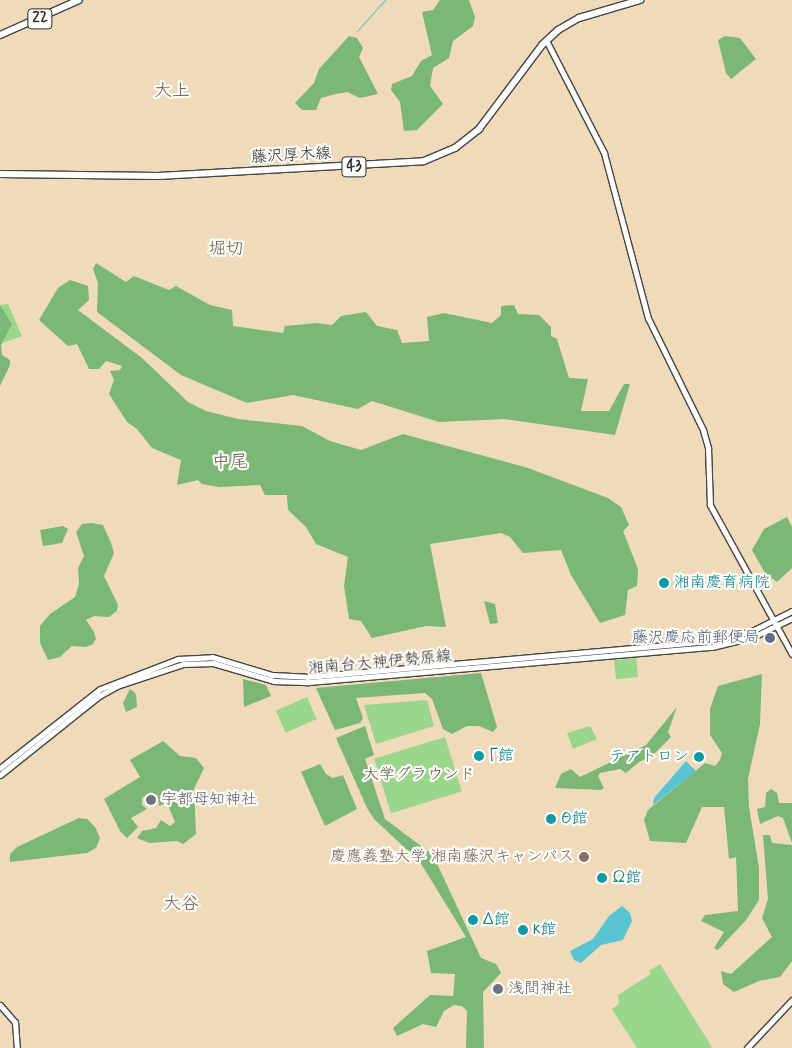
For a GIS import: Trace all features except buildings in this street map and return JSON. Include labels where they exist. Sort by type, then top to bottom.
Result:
[{"type":"main road","name":"22","points":[[0,35],[79,0]]},
{"type":"main road","name":"藤沢厚木線","points":[[0,174],[167,176],[424,161],[456,148],[479,129],[546,40],[579,18],[640,0]]},
{"type":"street","points":[[546,40],[600,143],[648,318],[703,430],[708,448],[710,505],[792,654]]},
{"type":"street","name":"湘南台大神伊勢原線","points":[[775,623],[792,612]]},
{"type":"street","name":"湘南台大神伊勢原線","points":[[0,775],[99,696],[117,686],[183,664],[213,663],[264,678],[293,683],[712,644],[792,618]]},
{"type":"street","name":"湘南台大神伊勢原線","points":[[0,768],[88,696],[112,683],[178,659],[212,657],[272,675],[298,677],[712,644]]},
{"type":"street","points":[[747,1048],[792,1000]]},
{"type":"street","points":[[0,1004],[14,1022],[17,1048]]},
{"type":"green space","points":[[440,0],[469,0],[475,17],[473,26],[453,41],[449,58],[433,68],[430,86],[443,104],[417,130],[404,131],[400,102],[391,90],[392,84],[412,76],[421,61],[432,55],[422,12],[433,10]]},
{"type":"green space","points":[[349,36],[357,38],[363,48],[359,57],[378,94],[360,98],[347,92],[336,94],[321,98],[316,110],[302,110],[295,103],[314,83],[319,69]]},
{"type":"green space","points":[[725,36],[740,38],[756,59],[731,79],[726,73],[718,40]]},
{"type":"green space","points":[[96,263],[126,282],[134,276],[169,290],[176,286],[210,305],[232,310],[233,326],[283,333],[285,326],[317,323],[332,325],[341,316],[366,312],[377,326],[397,330],[402,343],[429,341],[427,317],[444,313],[492,323],[501,315],[501,306],[514,305],[518,314],[539,315],[551,327],[551,336],[557,339],[569,378],[588,379],[581,411],[609,411],[624,384],[630,384],[615,435],[504,419],[439,422],[372,401],[358,409],[293,395],[247,403],[181,375],[97,312],[98,283],[93,269]]},
{"type":"green space","points":[[70,280],[88,286],[89,300],[78,310],[142,358],[188,402],[206,411],[238,419],[302,426],[330,441],[361,450],[403,434],[528,468],[608,498],[621,507],[629,525],[623,531],[638,569],[637,586],[628,590],[625,615],[600,623],[571,575],[561,550],[523,553],[510,537],[501,533],[430,544],[446,627],[426,626],[372,638],[361,621],[349,619],[344,586],[348,557],[316,544],[306,527],[288,510],[287,495],[265,495],[260,485],[219,487],[202,484],[198,480],[177,485],[181,460],[152,448],[137,429],[127,422],[109,394],[114,380],[110,371],[120,370],[122,366],[106,361],[99,369],[89,369],[77,344],[68,346],[39,320],[58,288]]},
{"type":"green space","points":[[8,304],[22,336],[0,344],[0,305]]},
{"type":"green space","points":[[0,305],[12,324],[1,345],[2,355],[10,360],[10,365],[0,386]]},
{"type":"green space","points":[[787,517],[792,527],[792,568],[777,582],[765,573],[752,550],[764,529]]},
{"type":"green space","points":[[82,524],[103,525],[114,553],[104,576],[118,605],[117,611],[109,617],[94,616],[86,620],[94,632],[96,639],[93,644],[86,647],[72,646],[60,657],[48,660],[40,643],[40,626],[50,614],[75,597],[79,584],[78,568],[84,556],[76,532]]},
{"type":"green space","points":[[63,526],[68,529],[62,543],[43,546],[40,530]]},
{"type":"green space","points":[[484,601],[495,604],[498,623],[490,624]]},
{"type":"green space","points":[[636,658],[638,677],[616,679],[614,660]]},
{"type":"green space","points":[[481,673],[497,727],[493,732],[479,726],[467,726],[452,734],[443,729],[432,699],[425,693],[356,698],[363,718],[360,723],[335,730],[316,688]]},
{"type":"green space","points":[[762,674],[760,724],[748,779],[749,807],[759,868],[759,900],[746,920],[718,950],[714,948],[724,932],[701,921],[705,915],[738,911],[736,857],[729,859],[724,807],[702,807],[686,843],[650,841],[644,820],[648,810],[705,763],[715,766],[720,760],[722,753],[710,735],[710,709],[718,686]]},
{"type":"green space","points":[[243,679],[266,685],[271,696],[244,707]]},
{"type":"green space","points":[[130,689],[136,694],[137,707],[126,712],[123,703]]},
{"type":"green space","points":[[307,697],[317,719],[286,733],[276,711]]},
{"type":"green space","points":[[427,700],[434,726],[376,744],[364,705]]},
{"type":"green space","points":[[677,707],[668,732],[671,737],[652,756],[639,762],[626,773],[620,769],[600,773],[598,776],[604,788],[601,790],[555,788],[561,774],[571,769],[580,777],[646,745]]},
{"type":"green space","points":[[365,726],[374,755],[365,759],[385,819],[433,855],[481,958],[496,964],[501,973],[483,992],[484,1048],[466,1048],[467,1011],[462,1006],[454,1005],[444,1011],[436,1027],[423,1024],[397,1036],[393,1028],[430,995],[453,996],[455,974],[431,973],[427,951],[466,937],[420,862],[374,819],[367,808],[336,738]]},
{"type":"green space","points":[[590,726],[597,739],[573,749],[567,733]]},
{"type":"green space","name":"大学グラウンド","points":[[445,737],[462,792],[391,813],[374,759]]},
{"type":"green space","points":[[163,741],[180,756],[196,758],[204,768],[194,789],[196,834],[183,844],[177,841],[149,843],[137,838],[142,831],[156,828],[161,820],[170,826],[175,822],[167,803],[159,806],[158,796],[151,792],[142,798],[142,805],[147,809],[131,818],[138,827],[127,838],[120,831],[104,799],[140,777],[130,760]]},
{"type":"green space","points":[[320,764],[326,774],[333,778],[343,775],[357,809],[325,826],[301,772]]},
{"type":"green space","points":[[771,789],[777,793],[779,803],[792,803],[792,843],[783,818],[778,816],[760,824],[757,809],[765,807],[766,793]]},
{"type":"green space","points":[[79,818],[87,819],[95,827],[100,838],[96,848],[87,853],[10,862],[10,854],[17,847]]},
{"type":"green space","points":[[763,835],[770,835],[772,843],[792,845],[792,961],[780,977],[759,981],[734,992],[723,984],[721,971],[731,974],[772,937],[762,918],[768,899]]},
{"type":"green space","points":[[660,964],[712,1047],[637,1048],[612,1009],[619,1004],[618,995],[651,974],[649,971]]},
{"type":"water","points":[[686,761],[696,771],[653,805],[654,798]]},
{"type":"water","points":[[622,906],[630,913],[632,921],[623,940],[601,945],[581,963],[574,960],[570,951],[593,939],[609,916]]},
{"type":"waterway","points":[[357,31],[385,0]]},
{"type":"place","name":"湘南慶育病院","points":[[664,583]]},
{"type":"place","name":"藤沢慶応前郵便局","points":[[770,638]]},
{"type":"place","name":"Γ館","points":[[479,756]]},
{"type":"place","name":"テアトロン","points":[[699,757]]},
{"type":"place","name":"宇都母知神社","points":[[151,800]]},
{"type":"place","name":"Θ館","points":[[551,819]]},
{"type":"place","name":"慶應義塾大学 湘南藤沢キャンパス","points":[[584,857]]},
{"type":"place","name":"Ω館","points":[[602,878]]},
{"type":"place","name":"Δ館","points":[[473,920]]},
{"type":"place","name":"κ館","points":[[523,930]]},
{"type":"place","name":"浅間神社","points":[[498,989]]},
{"type":"district","name":"大上","points":[[172,91]]},
{"type":"district","name":"堀切","points":[[226,249]]},
{"type":"district","name":"中尾","points":[[230,462]]},
{"type":"district","name":"大谷","points":[[181,904]]}]
